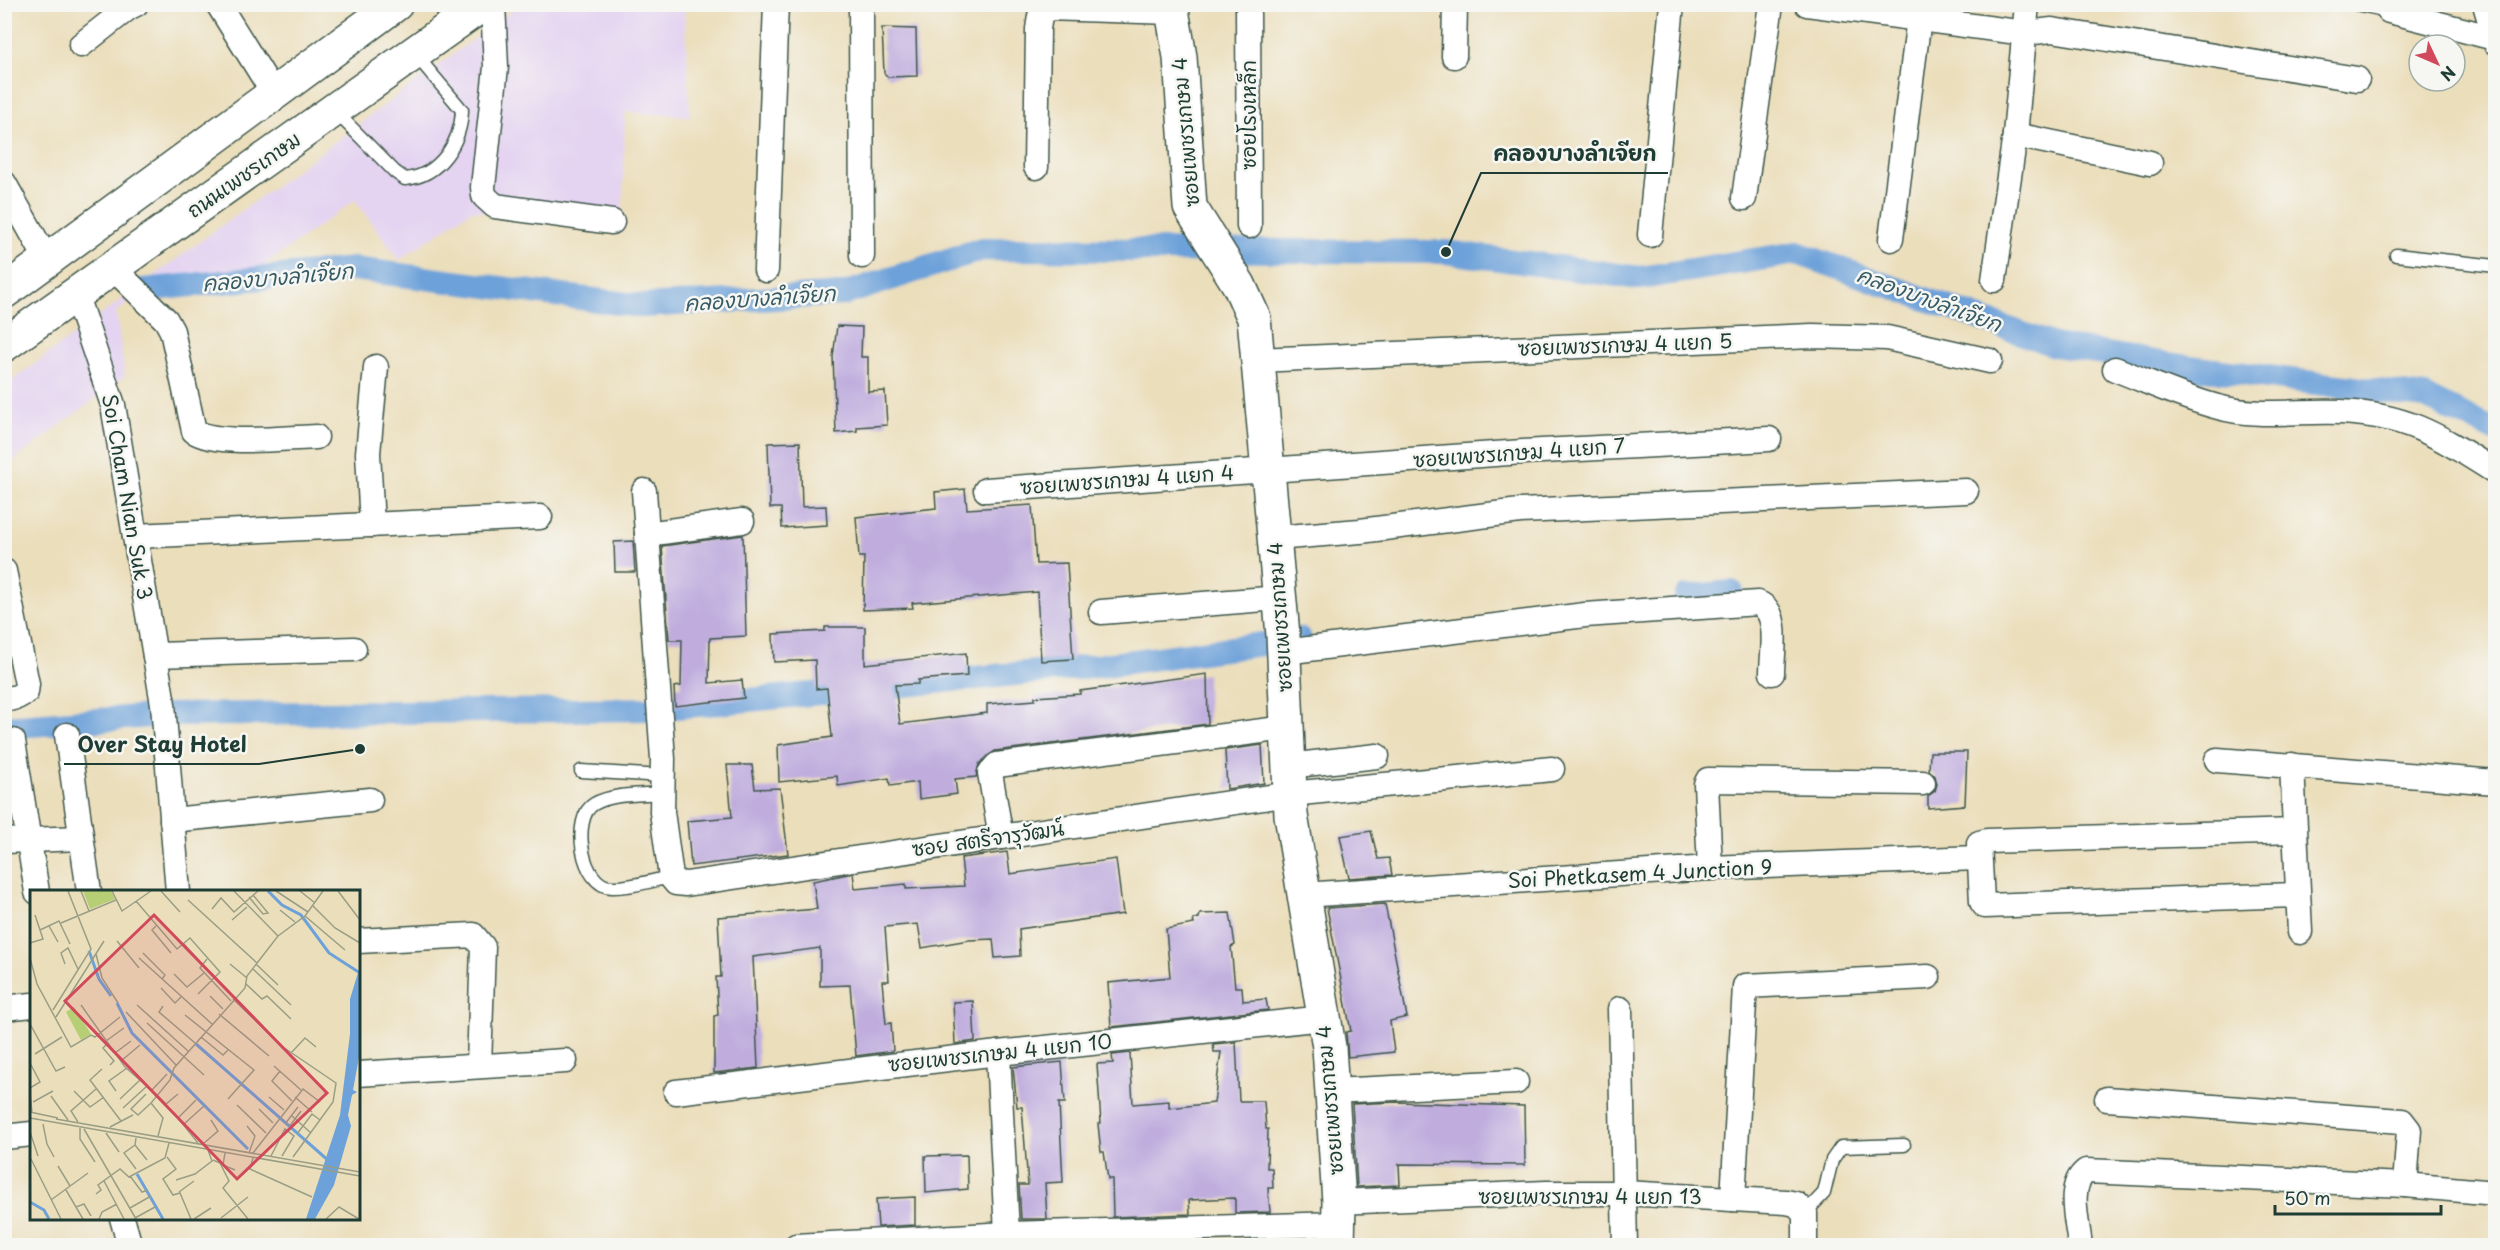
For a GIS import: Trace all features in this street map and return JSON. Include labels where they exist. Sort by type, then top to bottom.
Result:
[{"type":"street","points":[[81,45],[136,4]]},
{"type":"street","points":[[218,4],[274,94]]},
{"type":"street","points":[[4,292],[396,4]]},
{"type":"street","name":"ถนนเพชรเกษม","points":[[4,345],[483,4]]},
{"type":"street","points":[[493,4],[496,67],[483,187],[484,196],[495,206],[612,222]]},
{"type":"street","points":[[766,270],[776,4]]},
{"type":"street","points":[[861,4],[862,256]]},
{"type":"street","name":"ซอยโรงเหล็ก","points":[[1248,4],[1249,225]]},
{"type":"street","points":[[1454,56],[1455,4]]},
{"type":"street","points":[[1650,235],[1672,4]]},
{"type":"street","points":[[1744,198],[1771,4]]},
{"type":"street","points":[[1807,4],[1891,9],[1919,18],[2025,33],[2052,30],[2356,79]]},
{"type":"street","points":[[1994,280],[2015,135],[2027,4]]},
{"type":"street","points":[[2485,4],[2495,41]]},
{"type":"street","points":[[1036,167],[1038,29],[1040,16],[1046,8],[1172,8]]},
{"type":"street","name":"ซอยเพชรเกษม 4","points":[[1172,8],[1180,57],[1190,207],[1247,298],[1254,318],[1284,645],[1289,780],[1303,895],[1324,1018],[1332,1091],[1338,1224]]},
{"type":"street","points":[[2389,11],[2495,41]]},
{"type":"street","points":[[1891,239],[1919,18]]},
{"type":"street","points":[[2015,135],[2150,163]]},
{"type":"street","points":[[4,183],[47,260]]},
{"type":"street","points":[[112,267],[166,320],[172,331],[194,431],[205,438],[251,440],[316,437]]},
{"type":"street","name":"Soi Cham Nian Suk 3","points":[[75,293],[112,405],[135,536],[164,713],[177,890]]},
{"type":"street","name":"ซอยเพชรเกษม 4 แยก 5","points":[[1258,360],[1812,336],[1887,338],[1990,361]]},
{"type":"street","points":[[372,525],[369,453],[376,367]]},
{"type":"street","points":[[2115,369],[2220,408],[2283,413],[2340,412],[2405,421],[2444,440],[2496,472]]},
{"type":"street","name":"ซอยเพชรเกษม 4 แยก 7","points":[[1268,470],[1523,452],[1769,439]]},
{"type":"street","name":"ซอยเพชรเกษม 4 แยก 4","points":[[986,490],[1268,470]]},
{"type":"street","points":[[644,491],[663,784],[678,880]]},
{"type":"street","points":[[1275,538],[1360,531],[1520,511],[1966,491]]},
{"type":"street","points":[[135,536],[540,517]]},
{"type":"street","points":[[647,534],[742,521]]},
{"type":"street","points":[[4,571],[27,684],[26,692],[18,698],[4,700]]},
{"type":"street","points":[[1101,612],[1280,598]]},
{"type":"street","points":[[1284,645],[1585,615],[1758,603],[1765,606],[1772,615],[1772,673]]},
{"type":"street","points":[[155,655],[354,649]]},
{"type":"street","points":[[1001,837],[990,772],[997,765],[1287,728]]},
{"type":"street","points":[[68,735],[89,890]]},
{"type":"street","points":[[13,741],[37,890]]},
{"type":"street","points":[[1289,780],[1377,756]]},
{"type":"street","points":[[2217,760],[2496,782]]},
{"type":"street","points":[[2292,765],[2300,932]]},
{"type":"street","points":[[1289,780],[1552,769]]},
{"type":"street","name":"ซอย สตรีจารุวัฒน์","points":[[678,880],[1001,837],[1289,780]]},
{"type":"street","points":[[1710,868],[1706,784],[1708,780],[1923,783]]},
{"type":"street","points":[[172,820],[370,800]]},
{"type":"street","points":[[2295,831],[1987,841],[1979,843],[1978,858],[1982,902],[1985,906],[2297,895]]},
{"type":"street","points":[[4,841],[81,838]]},
{"type":"street","name":"Soi Phetkasem 4 Junction 9","points":[[1303,895],[1710,868],[1978,858]]},
{"type":"street","points":[[360,941],[473,935],[479,940],[483,947],[479,1066]]},
{"type":"street","points":[[1733,1199],[1745,986],[1928,977]]},
{"type":"street","points":[[4,1008],[30,1005]]},
{"type":"street","points":[[1620,1009],[1625,1245]]},
{"type":"street","name":"ซอยเพชรเกษม 4 แยก 10","points":[[676,1092],[998,1053],[1324,1018]]},
{"type":"street","points":[[998,1053],[1007,1234]]},
{"type":"street","points":[[360,1074],[565,1061]]},
{"type":"street","points":[[1332,1091],[1516,1082]]},
{"type":"street","points":[[2107,1099],[2402,1121],[2409,1130],[2405,1185]]},
{"type":"street","points":[[4,1137],[30,1134]]},
{"type":"street","points":[[2080,1245],[2075,1187],[2078,1177],[2086,1171],[2405,1185],[2496,1193]]},
{"type":"street","name":"ซอยเพชรเกษม 4 แยก 13","points":[[796,1245],[1007,1234],[1338,1224],[1546,1193],[1624,1193],[1786,1202],[1796,1204],[1805,1213]]},
{"type":"street","points":[[1805,1213],[1805,1245]]},
{"type":"street","points":[[123,1220],[130,1245]]},
{"type":"lane","points":[[2355,4],[2389,11]]},
{"type":"lane","points":[[334,111],[405,179],[416,178],[444,158],[456,144],[462,110],[415,53]]},
{"type":"lane","points":[[2396,255],[2496,266]]},
{"type":"lane","points":[[581,771],[663,784]]},
{"type":"lane","points":[[663,784],[593,805],[584,818],[582,839],[588,870],[599,884],[611,888],[678,880]]},
{"type":"lane","points":[[1805,1213],[1824,1193],[1832,1160],[1841,1147],[1904,1145]]},
{"type":"shaded area","points":[[520,5],[684,5],[690,116],[625,112],[622,233],[472,210],[399,260],[355,200],[255,272],[160,280],[116,312],[125,376],[5,467],[5,386]]},
{"type":"building","points":[[882,28],[916,29],[917,76],[888,77],[884,73]]},
{"type":"building","points":[[837,326],[862,327],[861,357],[868,357],[868,392],[885,391],[887,425],[857,427],[857,431],[836,433],[833,357]]},
{"type":"building","points":[[800,442],[802,507],[826,506],[827,525],[782,528],[781,508],[770,508],[768,443]]},
{"type":"building","points":[[965,489],[967,509],[1032,505],[1036,564],[1067,563],[1073,659],[1041,661],[1037,592],[912,603],[913,608],[863,610],[864,557],[859,557],[856,517],[936,508],[935,492]]},
{"type":"building","points":[[743,535],[746,636],[710,638],[709,683],[742,680],[744,698],[675,706],[674,687],[681,686],[682,640],[669,640],[662,546]]},
{"type":"building","points":[[633,541],[635,572],[615,572],[614,542]]},
{"type":"building","points":[[825,627],[865,627],[865,664],[966,653],[967,676],[918,680],[918,684],[895,685],[900,724],[987,713],[987,704],[1035,700],[1035,697],[1080,694],[1080,691],[1207,674],[1208,724],[995,751],[979,764],[976,777],[955,779],[957,794],[919,799],[918,782],[890,786],[889,778],[838,786],[837,776],[779,782],[778,745],[832,737],[827,688],[816,689],[815,660],[774,662],[773,634],[825,631]]},
{"type":"building","points":[[1262,745],[1264,783],[1227,789],[1225,750]]},
{"type":"building","points":[[1930,752],[1967,752],[1965,805],[1928,808],[1928,796],[1935,791],[1937,784],[1935,776],[1929,770]]},
{"type":"building","points":[[727,765],[752,765],[755,789],[780,788],[788,854],[691,866],[687,821],[732,817]]},
{"type":"building","points":[[1371,831],[1378,859],[1389,858],[1392,875],[1349,878],[1340,836]]},
{"type":"building","points":[[1007,852],[1010,874],[1116,859],[1123,914],[1019,929],[1020,956],[995,958],[993,939],[969,940],[922,948],[918,924],[885,927],[889,981],[882,981],[886,1024],[891,1023],[893,1051],[856,1056],[850,985],[820,986],[820,948],[753,957],[758,1068],[714,1073],[714,1016],[718,1015],[716,977],[721,977],[718,917],[817,909],[813,881],[853,873],[855,889],[906,884],[906,889],[964,886],[961,858]]},
{"type":"building","points":[[1385,904],[1407,1017],[1390,1021],[1394,1052],[1348,1057],[1346,1032],[1351,1031],[1327,908]]},
{"type":"building","points":[[1230,913],[1235,945],[1231,947],[1235,987],[1242,987],[1243,1001],[1266,999],[1268,1010],[1111,1027],[1108,983],[1170,977],[1166,929],[1194,924],[1193,920],[1199,918],[1200,914]]},
{"type":"building","points":[[973,1001],[975,1041],[955,1044],[953,1002]]},
{"type":"building","points":[[1236,1042],[1239,1101],[1264,1101],[1266,1129],[1268,1129],[1267,1168],[1272,1168],[1273,1188],[1268,1188],[1270,1212],[1235,1213],[1235,1198],[1189,1200],[1190,1214],[1113,1217],[1112,1179],[1108,1179],[1104,1152],[1101,1152],[1098,1124],[1101,1123],[1097,1064],[1113,1063],[1112,1055],[1130,1053],[1133,1104],[1169,1101],[1169,1108],[1214,1103],[1221,1052],[1214,1052],[1213,1044]]},
{"type":"building","points":[[1062,1062],[1065,1103],[1059,1103],[1063,1182],[1045,1183],[1047,1219],[1021,1219],[1019,1185],[1028,1185],[1022,1107],[1017,1107],[1013,1067]]},
{"type":"building","points":[[1397,1102],[1524,1106],[1525,1165],[1399,1164],[1400,1185],[1357,1187],[1352,1104]]},
{"type":"building","points":[[967,1155],[968,1189],[926,1193],[925,1156]]},
{"type":"building","points":[[915,1197],[915,1225],[878,1227],[876,1199]]},
{"type":"waterway","name":"คลองบางลำเจียก","points":[[143,290],[354,269],[642,306],[844,294],[982,249],[1446,252],[1640,278],[1797,253],[2054,345],[2174,365],[2425,397],[2496,431]]},
{"type":"waterway","points":[[1686,597],[1732,592]]},
{"type":"waterway","points":[[4,727],[165,715],[656,709],[1098,666],[1300,639]]},
{"type":"place","name":"คลองบางลำเจียก","points":[[1446,252]]},
{"type":"place","name":"Over Stay Hotel","points":[[360,749]]}]
